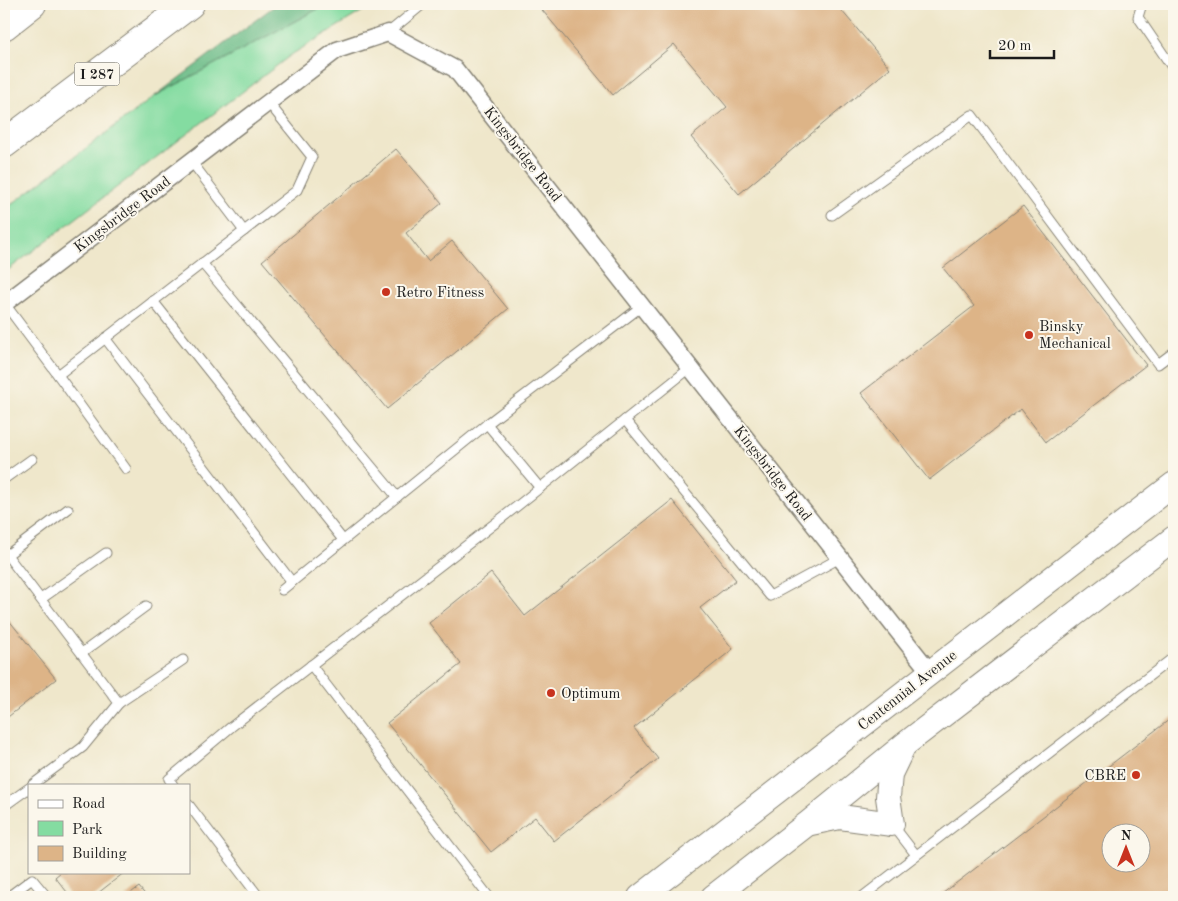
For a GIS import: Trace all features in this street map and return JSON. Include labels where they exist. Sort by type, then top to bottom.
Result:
[{"type":"highway","points":[[4,26],[32,4]]},
{"type":"highway","name":"I 287","points":[[4,144],[190,4]]},
{"type":"main road","name":"Centennial Avenue","points":[[640,897],[1174,484]]},
{"type":"main road","points":[[713,897],[904,745],[1174,538]]},
{"type":"main road","points":[[807,824],[840,817],[892,824],[888,797],[890,774],[904,745]]},
{"type":"street","name":"Kingsbridge Road","points":[[4,304],[337,50],[388,33],[455,69],[930,672]]},
{"type":"lane","points":[[388,33],[423,4]]},
{"type":"lane","points":[[1142,4],[1138,18],[1174,70]]},
{"type":"lane","points":[[58,375],[297,190],[312,157],[268,102]]},
{"type":"lane","points":[[832,215],[972,115],[1158,364],[1174,352]]},
{"type":"lane","points":[[191,161],[244,231]]},
{"type":"lane","points":[[202,263],[397,496]]},
{"type":"lane","points":[[153,301],[343,540]]},
{"type":"lane","points":[[4,304],[126,469]]},
{"type":"lane","points":[[282,590],[487,424],[642,306]]},
{"type":"lane","points":[[105,338],[292,582]]},
{"type":"lane","points":[[172,784],[169,779],[231,727],[540,488],[690,368]]},
{"type":"lane","points":[[625,420],[770,596],[840,558]]},
{"type":"lane","points":[[487,424],[540,488]]},
{"type":"lane","points":[[4,479],[32,459]]},
{"type":"lane","points":[[68,508],[6,553],[120,702]]},
{"type":"lane","points":[[41,599],[106,553]]},
{"type":"lane","points":[[82,653],[146,606]]},
{"type":"lane","points":[[862,897],[1174,657]]},
{"type":"lane","points":[[33,784],[83,747],[120,702],[183,660]]},
{"type":"lane","points":[[310,666],[489,897]]},
{"type":"lane","points":[[4,806],[28,789]]},
{"type":"lane","points":[[190,806],[259,897]]},
{"type":"lane","points":[[892,824],[916,855]]},
{"type":"lane","points":[[8,897],[32,879],[47,897]]},
{"type":"green space","points":[[277,4],[327,4],[155,96]]},
{"type":"green space","points":[[327,4],[374,4],[291,55],[4,273],[4,210],[155,96]]},
{"type":"building","points":[[537,4],[836,4],[890,68],[739,194],[691,137],[727,107],[674,44],[613,95]]},
{"type":"building","points":[[396,149],[442,203],[406,233],[428,261],[452,241],[508,309],[387,409],[262,261]]},
{"type":"building","name":"Binsky Mechanical","points":[[1023,206],[1146,365],[1046,442],[1021,409],[929,480],[861,393],[974,306],[943,268]]},
{"type":"building","name":"Optimum","points":[[672,500],[736,580],[700,608],[733,649],[634,728],[658,759],[554,841],[535,817],[491,852],[387,723],[461,664],[429,623],[491,573],[525,616]]},
{"type":"building","points":[[4,614],[56,679],[4,720]]},
{"type":"building","name":"CBRE","points":[[1174,716],[1174,897],[938,897]]},
{"type":"building","points":[[59,874],[122,874],[93,897],[71,897],[55,877]]},
{"type":"building","points":[[139,887],[147,897],[125,897]]},
{"type":"building","points":[[26,888],[32,897],[14,897]]},
{"type":"place","name":"Retro Fitness","points":[[386,292]]},
{"type":"place","name":"Binsky Mechanical","points":[[1029,335]]},
{"type":"place","name":"Optimum","points":[[551,693]]},
{"type":"place","name":"CBRE","points":[[1136,775]]}]
